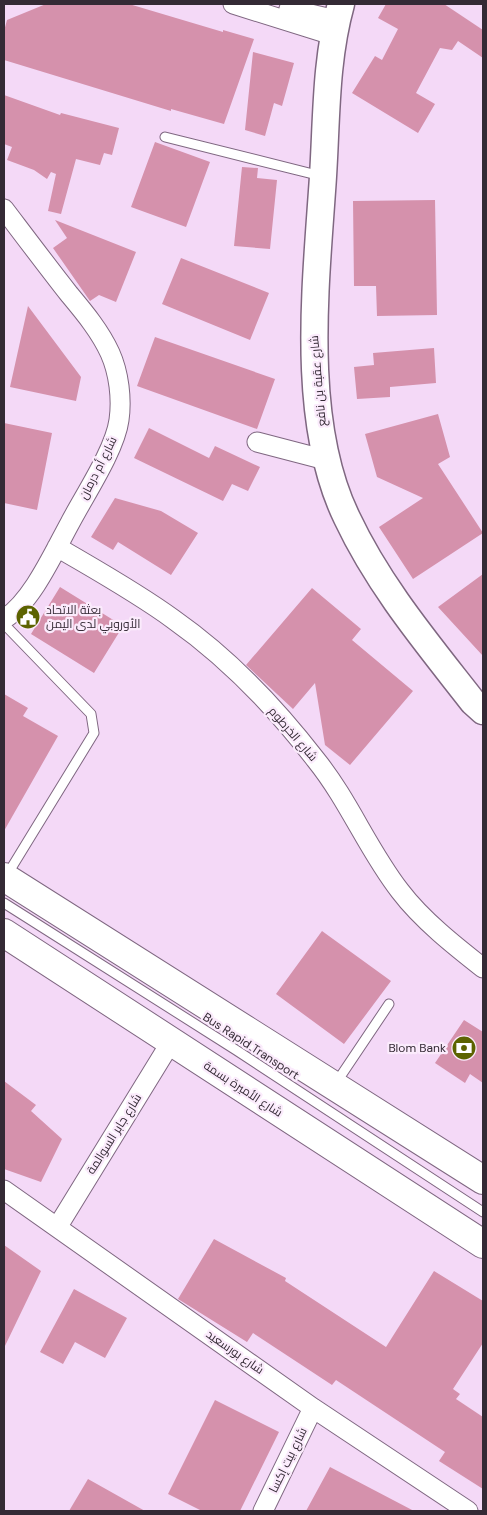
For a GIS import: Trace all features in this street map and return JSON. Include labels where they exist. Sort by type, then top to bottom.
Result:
[{"type":"main road","points":[[4,886],[334,1086],[483,1180]]},
{"type":"main road","name":"شارع الأميرة بسمة","points":[[4,933],[483,1244]]},
{"type":"street","points":[[233,4],[337,20]]},
{"type":"street","points":[[271,4],[337,20]]},
{"type":"street","name":"شارع عقبة بن نافع","points":[[337,20],[328,67],[323,177],[313,314],[317,390],[326,460],[346,517],[382,582],[467,694],[483,711]]},
{"type":"street","name":"شارع أم درمان","points":[[4,210],[96,328],[110,354],[117,376],[119,421],[114,440],[57,547],[26,598],[14,613],[4,619]]},
{"type":"street","points":[[257,442],[326,460]]},
{"type":"street","name":"شارع الخرطوم","points":[[57,547],[138,595],[174,619],[202,641],[242,678],[316,759],[339,792],[401,892],[456,946],[483,968]]},
{"type":"street","name":"شارع جابر السوالمة","points":[[58,1226],[171,1042]]},
{"type":"street","name":"شارع بورسعيد","points":[[4,1190],[58,1226],[313,1408],[468,1511]]},
{"type":"street","name":"شارع بيت إكسا","points":[[263,1511],[313,1408]]},
{"type":"lane","points":[[165,137],[323,177]]},
{"type":"lane","points":[[4,624],[91,714],[94,733],[4,886]]},
{"type":"lane","name":"Bus Rapid Transport","points":[[4,886],[236,1050],[483,1212]]},
{"type":"lane","points":[[334,1086],[389,1004]]},
{"type":"building","points":[[46,4],[129,4],[223,32],[223,30],[254,39],[224,124],[171,109],[171,111],[4,60],[4,31],[7,20]]},
{"type":"building","points":[[386,4],[444,4],[483,30],[483,58],[458,41],[452,50],[440,48],[416,93],[435,104],[418,133],[352,93],[375,56],[382,60],[398,29],[378,18]]},
{"type":"building","points":[[253,52],[294,63],[282,106],[274,103],[265,136],[245,130]]},
{"type":"building","points":[[4,95],[60,115],[61,113],[119,128],[112,155],[104,153],[100,165],[76,159],[61,214],[48,211],[56,174],[51,172],[47,179],[34,170],[7,160],[12,147],[4,144]]},
{"type":"building","points":[[155,142],[210,162],[186,227],[131,207]]},
{"type":"building","points":[[242,167],[258,168],[257,178],[277,180],[270,249],[234,246]]},
{"type":"building","points":[[435,200],[437,315],[377,316],[376,286],[354,286],[353,201]]},
{"type":"building","points":[[55,220],[136,252],[116,302],[99,295],[90,301],[53,248],[67,238]]},
{"type":"building","points":[[181,258],[269,293],[250,340],[162,304]]},
{"type":"building","points":[[28,306],[81,377],[76,401],[10,387]]},
{"type":"building","points":[[155,337],[275,379],[257,429],[137,386]]},
{"type":"building","points":[[434,348],[436,383],[390,387],[390,397],[357,399],[354,367],[374,365],[373,353]]},
{"type":"building","points":[[438,414],[450,457],[438,464],[483,533],[413,579],[379,527],[423,498],[377,477],[365,434]]},
{"type":"building","points":[[4,423],[52,433],[37,510],[4,503]]},
{"type":"building","points":[[149,428],[209,458],[215,446],[260,467],[248,491],[232,484],[223,501],[134,458]]},
{"type":"building","points":[[115,498],[161,511],[198,533],[171,575],[118,542],[113,550],[91,537]]},
{"type":"building","points":[[483,574],[483,656],[438,607]]},
{"type":"building","points":[[60,587],[123,626],[94,673],[31,634]]},
{"type":"building","points":[[312,588],[361,629],[352,640],[413,691],[350,765],[325,745],[315,683],[293,709],[246,665]]},
{"type":"building","points":[[4,694],[28,708],[23,716],[58,736],[4,831]]},
{"type":"building","points":[[322,931],[391,981],[344,1044],[276,994]]},
{"type":"building","name":"Blom Bank","points":[[464,1020],[483,1032],[483,1083],[470,1074],[465,1083],[435,1063]]},
{"type":"building","points":[[4,1081],[36,1105],[31,1111],[62,1139],[41,1182],[4,1169]]},
{"type":"building","points":[[214,1239],[286,1278],[285,1281],[386,1347],[434,1271],[483,1301],[483,1343],[453,1389],[460,1394],[456,1399],[483,1417],[483,1489],[439,1461],[445,1452],[336,1380],[332,1385],[253,1333],[247,1342],[178,1299]]},
{"type":"building","points":[[4,1245],[41,1271],[4,1348]]},
{"type":"building","points":[[74,1289],[127,1318],[105,1358],[75,1342],[63,1364],[40,1352]]},
{"type":"building","points":[[215,1400],[279,1432],[240,1511],[202,1511],[168,1494]]},
{"type":"building","points":[[330,1467],[414,1511],[306,1511]]},
{"type":"building","points":[[88,1479],[145,1511],[69,1511]]},
{"type":"place","name":"بعثة الاتحاد الأوروبي لدى اليمن","points":[[28,617]]},
{"type":"place","name":"Blom Bank","points":[[464,1048]]}]
